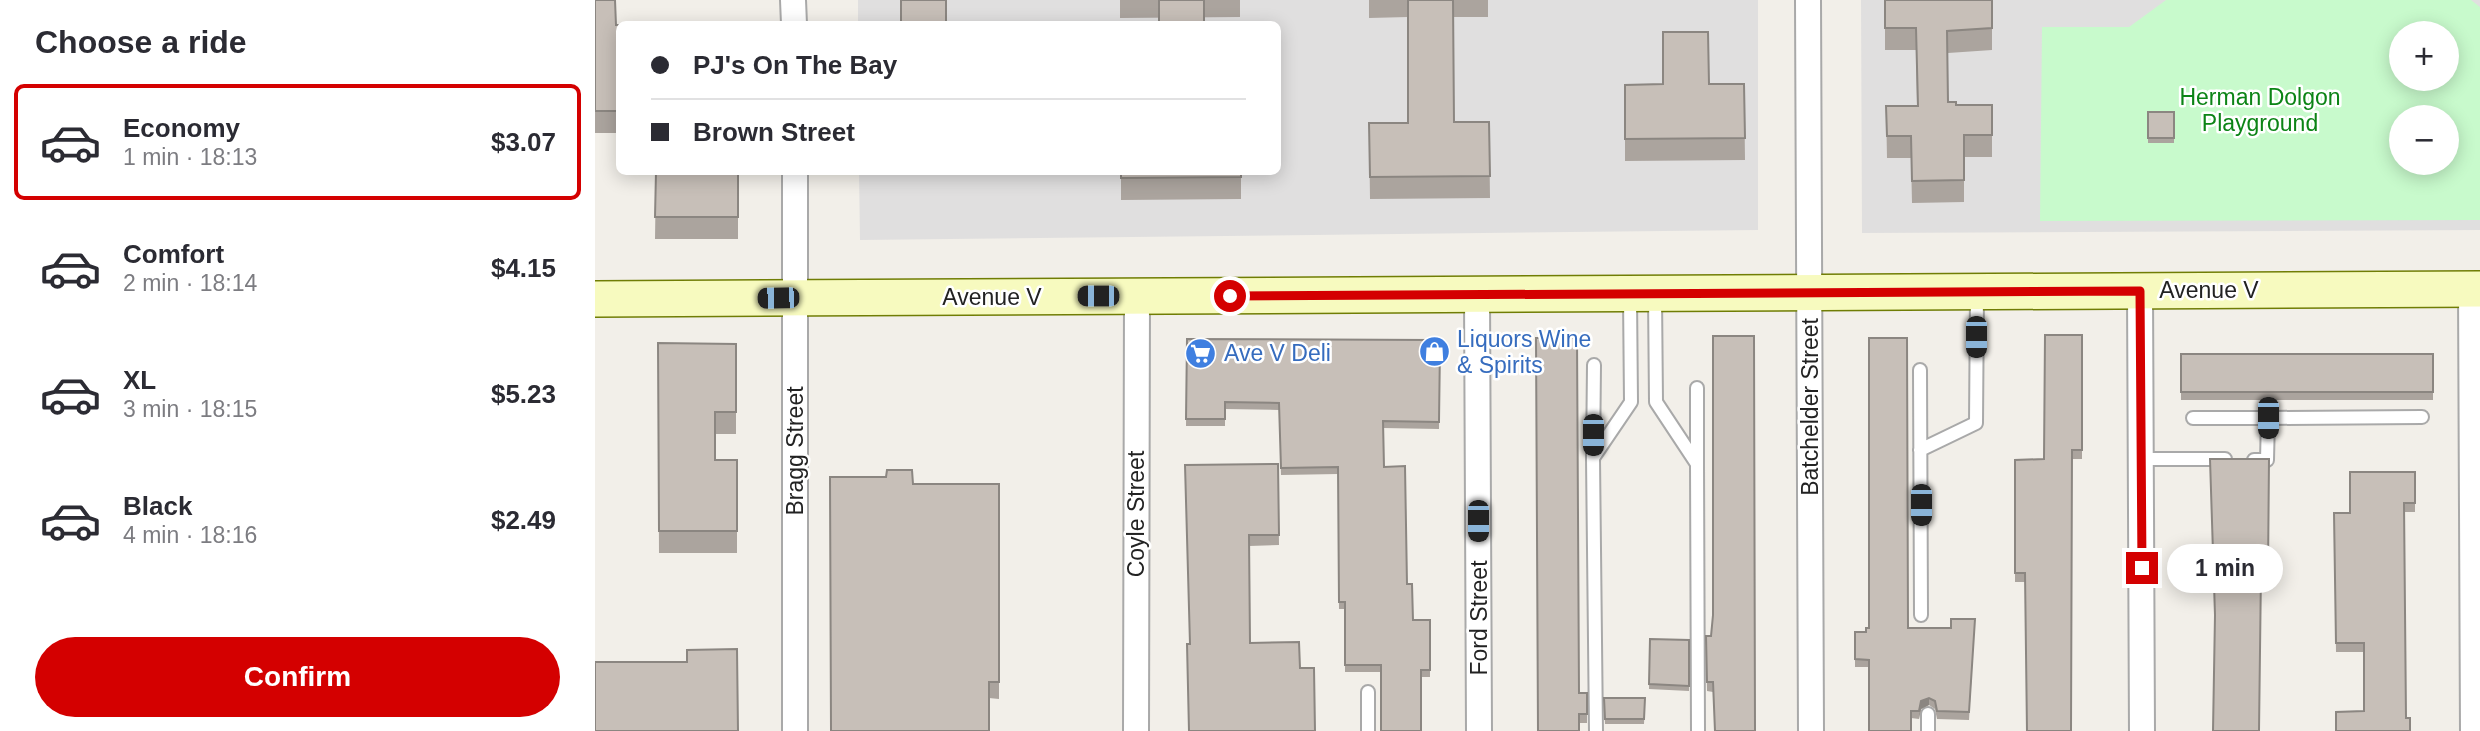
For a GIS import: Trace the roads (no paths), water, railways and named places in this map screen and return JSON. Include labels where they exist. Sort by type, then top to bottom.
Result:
[{"type":"main road","name":"Avenue V","points":[[595,299],[2476,289]]},
{"type":"street","points":[[793,0],[794,21]]},
{"type":"street","name":"Batchelder Street","points":[[1808,0],[1811,731]]},
{"type":"street","name":"Bragg Street","points":[[795,175],[795,731]]},
{"type":"street","points":[[2473,731],[2476,289]]},
{"type":"street","points":[[2140,291],[2142,731]]},
{"type":"street","name":"Ford Street","points":[[1477,294],[1479,731]]},
{"type":"street","name":"Coyle Street","points":[[1136,731],[1137,296]]},
{"type":"lane","points":[[1920,450],[1976,424],[1977,291]]},
{"type":"lane","points":[[1593,458],[1631,402],[1642,293]]},
{"type":"lane","points":[[1642,293],[1656,402],[1697,464]]},
{"type":"lane","points":[[1594,365],[1596,731]]},
{"type":"lane","points":[[1920,370],[1921,615]]},
{"type":"lane","points":[[1697,388],[1698,731]]},
{"type":"lane","points":[[2193,418],[2422,417]]},
{"type":"lane","points":[[2141,459],[2267,460],[2268,418]]},
{"type":"lane","points":[[1368,692],[1368,731]]},
{"type":"lane","points":[[1928,714],[1928,731]]},
{"type":"place","name":"Liquors Wine & Spirits","points":[[1434,352]]},
{"type":"place","name":"Ave V Deli","points":[[1201,353]]},
{"type":"park label","name":"Herman Dolgon Playground","points":[[2260,110]]}]
